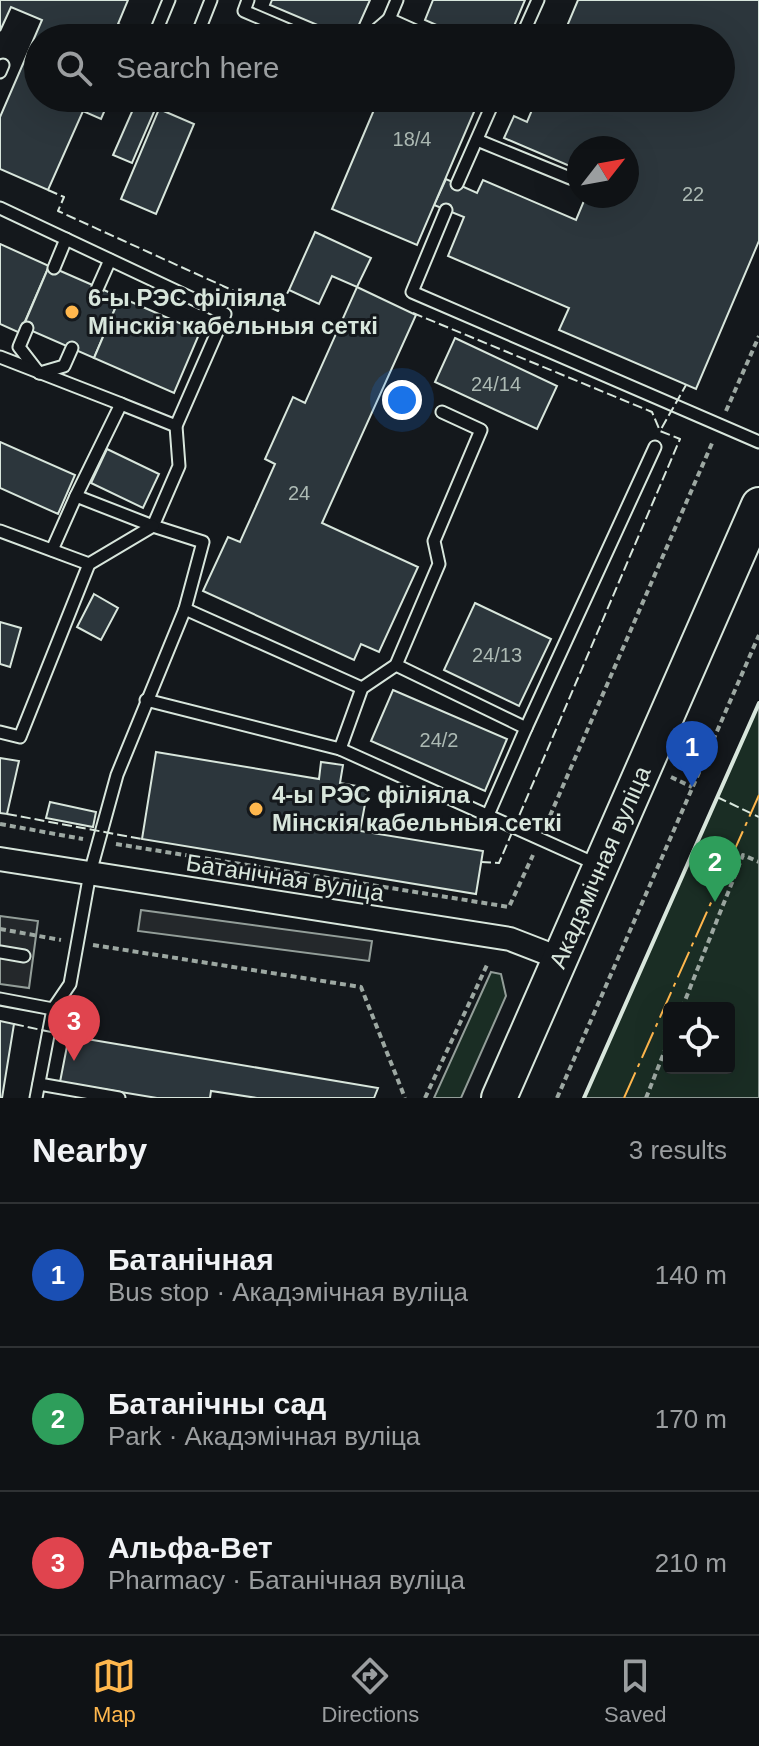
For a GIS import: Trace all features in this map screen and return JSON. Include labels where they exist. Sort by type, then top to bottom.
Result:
[{"type":"main road","name":"Акадэмічная вуліца","points":[[499,1098],[759,505]]},
{"type":"street","name":"Батанічная вуліца","points":[[0,859],[510,939],[559,958]]},
{"type":"lane","points":[[159,24],[169,0]]},
{"type":"lane","points":[[202,24],[211,0]]},
{"type":"lane","points":[[248,0],[244,11],[274,24]]},
{"type":"lane","points":[[383,24],[389,19],[397,0]]},
{"type":"lane","points":[[527,24],[538,0]]},
{"type":"lane","points":[[389,19],[400,24]]},
{"type":"lane","points":[[457,184],[489,112]]},
{"type":"lane","points":[[477,140],[567,177]]},
{"type":"lane","points":[[0,208],[225,314],[176,426],[179,466],[153,526],[89,564],[20,737],[0,732]]},
{"type":"lane","points":[[446,210],[412,292],[759,442]]},
{"type":"lane","points":[[54,268],[66,239]]},
{"type":"lane","points":[[98,287],[110,260]]},
{"type":"lane","points":[[27,328],[19,347],[39,373]]},
{"type":"lane","points":[[39,373],[64,366],[72,348]]},
{"type":"lane","points":[[0,357],[176,426]]},
{"type":"lane","points":[[52,550],[121,404]]},
{"type":"lane","points":[[340,749],[362,688],[396,665],[439,564],[434,541],[481,430],[442,412]]},
{"type":"lane","points":[[488,815],[655,447]]},
{"type":"lane","points":[[36,1098],[53,1009],[70,984],[90,873],[117,775],[185,609],[203,542],[76,496]]},
{"type":"lane","points":[[0,531],[89,564]]},
{"type":"lane","points":[[185,609],[362,688]]},
{"type":"lane","points":[[396,665],[526,728]]},
{"type":"lane","points":[[146,700],[340,749],[600,865]]},
{"type":"lane","points":[[0,952],[24,956]]},
{"type":"lane","points":[[0,999],[53,1009]]},
{"type":"lane","points":[[39,1084],[112,1097]]},
{"type":"path","points":[[0,824],[509,907],[759,336]]},
{"type":"path","points":[[557,1098],[759,635]]},
{"type":"path","points":[[684,1002],[743,855],[759,862]]},
{"type":"path","points":[[0,929],[361,987],[405,1098]]},
{"type":"path","points":[[425,1098],[487,965]]},
{"type":"path","points":[[646,1098],[663,1055]]},
{"type":"green space","points":[[759,703],[759,1098],[584,1098]]},
{"type":"green space","points":[[491,972],[501,974],[506,996],[461,1098],[434,1098]]},
{"type":"shaded area","points":[[141,910],[372,941],[369,961],[138,931]]},
{"type":"shaded area","points":[[0,916],[38,921],[29,988],[0,984]]},
{"type":"building","points":[[0,0],[128,0],[118,24],[40,24],[42,20],[11,7],[0,31]]},
{"type":"building","points":[[272,0],[370,0],[359,24],[315,24],[270,5]]},
{"type":"building","points":[[433,0],[525,0],[515,24],[434,24],[425,20]]},
{"type":"building","points":[[578,0],[759,0],[759,241],[696,389],[559,330],[569,308],[448,256],[464,217],[434,205],[446,179],[477,193],[483,180],[576,220],[581,208],[639,208],[639,136],[567,136],[567,165],[504,138],[514,116],[527,122],[531,112],[735,112],[735,24],[568,24]]},
{"type":"building","points":[[24,62],[24,112],[83,112],[48,190],[0,169],[0,117]]},
{"type":"building","points":[[85,112],[104,112],[101,119]]},
{"type":"building","points":[[132,112],[154,112],[132,163],[113,155]]},
{"type":"building","points":[[158,112],[166,112],[194,124],[156,214],[121,199]]},
{"type":"building","points":[[373,112],[474,112],[417,245],[332,209]]},
{"type":"building","points":[[315,232],[371,258],[357,287],[332,276],[319,304],[289,290]]},
{"type":"building","points":[[0,244],[49,266],[20,333],[0,324]]},
{"type":"building","name":"6-ы РЭС філіяла Мінскія кабельныя сеткі","points":[[49,266],[120,297],[94,358],[23,327]]},
{"type":"building","points":[[357,287],[416,315],[322,523],[418,567],[379,652],[361,644],[354,660],[203,591],[228,537],[240,542],[275,464],[265,459],[293,397],[305,403]]},
{"type":"building","points":[[120,297],[200,332],[174,393],[94,358]]},
{"type":"building","points":[[455,338],[557,386],[537,429],[435,382]]},
{"type":"building","points":[[0,442],[75,475],[58,514],[0,488]]},
{"type":"building","points":[[107,449],[159,474],[143,508],[91,483]]},
{"type":"building","points":[[94,594],[118,608],[101,640],[77,627]]},
{"type":"building","points":[[475,603],[551,639],[519,706],[444,670]]},
{"type":"building","points":[[0,622],[21,628],[10,667],[0,664]]},
{"type":"building","points":[[393,690],[507,739],[485,791],[371,741]]},
{"type":"building","name":"4-ы РЭС філіяла Мінскія кабельныя сеткі","points":[[156,752],[319,779],[321,762],[343,765],[340,783],[368,788],[360,831],[483,851],[476,894],[142,839]]},
{"type":"building","points":[[0,758],[19,761],[7,814],[0,813]]},
{"type":"building","points":[[50,802],[96,812],[93,827],[46,818]]},
{"type":"building","points":[[0,1021],[14,1024],[2,1098],[0,1098]]},
{"type":"building","points":[[69,1036],[378,1088],[374,1098],[257,1098],[211,1091],[210,1098],[157,1098],[60,1082]]},
{"type":"fence","points":[[48,190],[64,197],[58,211],[278,311],[289,290]]},
{"type":"fence","points":[[413,313],[652,412],[660,431]]},
{"type":"fence","points":[[481,862],[499,863],[680,439],[660,431],[686,385]]},
{"type":"fence","points":[[717,797],[759,817]]},
{"type":"fence","points":[[7,814],[142,839]]},
{"type":"fence","points":[[14,1024],[69,1036]]},
{"type":"wall","points":[[584,1098],[759,703]]},
{"type":"power","points":[[624,1098],[759,795]]},
{"type":"place","name":"6-ы РЭС філіяла Мінскія кабельныя сеткі","points":[[72,312]]},
{"type":"place","name":"Батанічная","points":[[692,787]]},
{"type":"place","name":"4-ы РЭС філіяла Мінскія кабельныя сеткі","points":[[256,809]]},
{"type":"place","name":"Батанічны сад","points":[[715,902]]},
{"type":"place","name":"Альфа-Вет","points":[[74,1061]]}]
